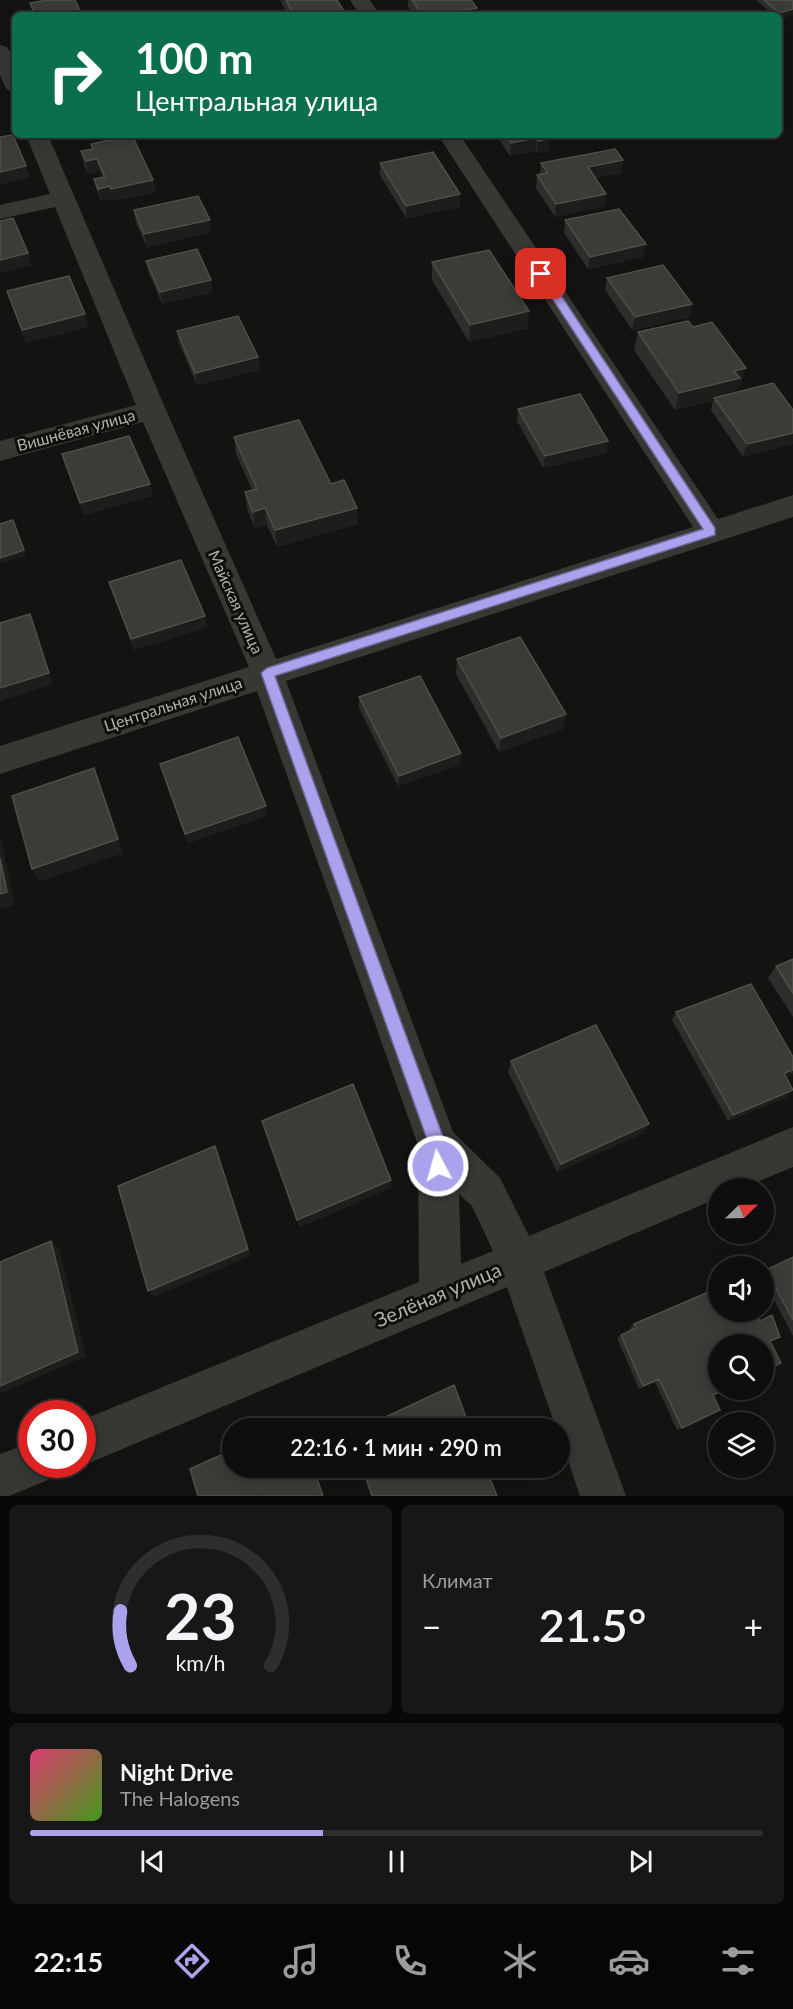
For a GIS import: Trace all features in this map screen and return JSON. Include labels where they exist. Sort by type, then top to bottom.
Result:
[{"type":"street","points":[[0,51],[12,78]]},
{"type":"street","name":"Майская улица","points":[[38,138],[152,410],[267,673],[438,1145]]},
{"type":"street","points":[[451,138],[711,531]]},
{"type":"street","points":[[0,212],[65,198]]},
{"type":"street","name":"Вишнёвая улица","points":[[0,450],[152,410]]},
{"type":"street","name":"Центральная улица","points":[[0,760],[793,506]]},
{"type":"street","points":[[438,1145],[486,1192],[519,1261],[603,1496]]},
{"type":"street","points":[[438,1145],[440,1295]]},
{"type":"street","name":"Зелёная улица","points":[[96,1437],[793,1147]]},
{"type":"street","points":[[0,1477],[18,1470]]},
{"type":"building","points":[[75,0],[81,12],[34,12],[30,3]]},
{"type":"building","points":[[286,0],[337,0],[344,11],[338,12],[292,12]]},
{"type":"building","points":[[412,0],[471,0],[477,8],[453,12],[420,12]]},
{"type":"building","points":[[764,0],[793,0],[793,9],[778,12]]},
{"type":"building","points":[[12,135],[26,166],[0,172],[0,137]]},
{"type":"building","points":[[118,138],[133,138],[153,180],[111,189],[110,186],[98,189],[94,179],[105,177],[97,159],[86,161],[81,151],[93,149],[91,144]]},
{"type":"building","points":[[507,138],[537,138],[511,143]]},
{"type":"building","points":[[615,149],[623,160],[588,167],[606,194],[556,204],[537,175],[548,173],[541,163]]},
{"type":"building","points":[[433,152],[460,194],[406,206],[380,163]]},
{"type":"building","points":[[198,196],[210,220],[144,234],[134,210]]},
{"type":"building","points":[[619,209],[646,244],[590,257],[565,220]]},
{"type":"building","points":[[13,218],[28,253],[0,260],[0,221]]},
{"type":"building","points":[[197,249],[211,280],[160,292],[146,261]]},
{"type":"building","points":[[489,250],[529,311],[470,325],[432,262]]},
{"type":"building","points":[[663,265],[692,304],[635,317],[607,278]]},
{"type":"building","points":[[69,276],[85,314],[22,330],[7,291]]},
{"type":"building","points":[[238,316],[258,357],[195,373],[177,331]]},
{"type":"building","points":[[688,321],[693,327],[712,322],[746,368],[734,371],[740,378],[679,393],[638,332]]},
{"type":"building","points":[[773,383],[793,410],[793,433],[747,444],[714,398]]},
{"type":"building","points":[[580,394],[608,441],[545,456],[518,409]]},
{"type":"building","points":[[299,420],[331,484],[344,480],[357,508],[275,530],[265,508],[253,512],[245,492],[257,489],[234,437]]},
{"type":"building","points":[[129,436],[150,484],[80,503],[62,454]]},
{"type":"building","points":[[13,520],[24,550],[0,558],[0,524]]},
{"type":"building","points":[[181,560],[205,616],[131,639],[109,582]]},
{"type":"building","points":[[30,614],[49,673],[0,688],[0,623]]},
{"type":"building","points":[[520,637],[566,714],[501,738],[457,659]]},
{"type":"building","points":[[420,676],[461,753],[399,776],[359,697]]},
{"type":"building","points":[[238,737],[266,806],[185,834],[160,764]]},
{"type":"building","points":[[94,768],[118,839],[32,869],[12,796]]},
{"type":"building","points":[[0,858],[7,892],[0,894]]},
{"type":"building","points":[[793,959],[793,993],[776,966]]},
{"type":"building","points":[[751,984],[793,1057],[793,1070],[784,1073],[793,1090],[733,1115],[676,1012]]},
{"type":"building","points":[[596,1025],[649,1124],[561,1164],[511,1061]]},
{"type":"building","points":[[353,1084],[391,1180],[297,1220],[262,1121]]},
{"type":"building","points":[[215,1146],[248,1249],[148,1291],[118,1186]]},
{"type":"building","points":[[51,1241],[78,1352],[0,1386],[0,1262]]},
{"type":"building","points":[[793,1257],[793,1320],[774,1285],[774,1266]]},
{"type":"building","points":[[708,1292],[708,1322],[774,1320],[780,1337],[774,1339],[774,1334],[708,1334],[708,1400],[715,1400],[720,1410],[708,1412],[708,1416],[682,1428],[659,1379],[643,1386],[621,1335],[636,1328],[634,1324]]},
{"type":"building","points":[[774,1349],[781,1363],[774,1367]]},
{"type":"building","points":[[454,1385],[466,1418],[383,1418]]},
{"type":"building","points":[[222,1455],[222,1478],[317,1478],[323,1496],[198,1496],[190,1469]]},
{"type":"building","points":[[366,1478],[490,1478],[497,1496],[372,1496]]},
{"type":"route","points":[[438,1166],[438,1145],[267,673],[711,531],[541,274]]}]
